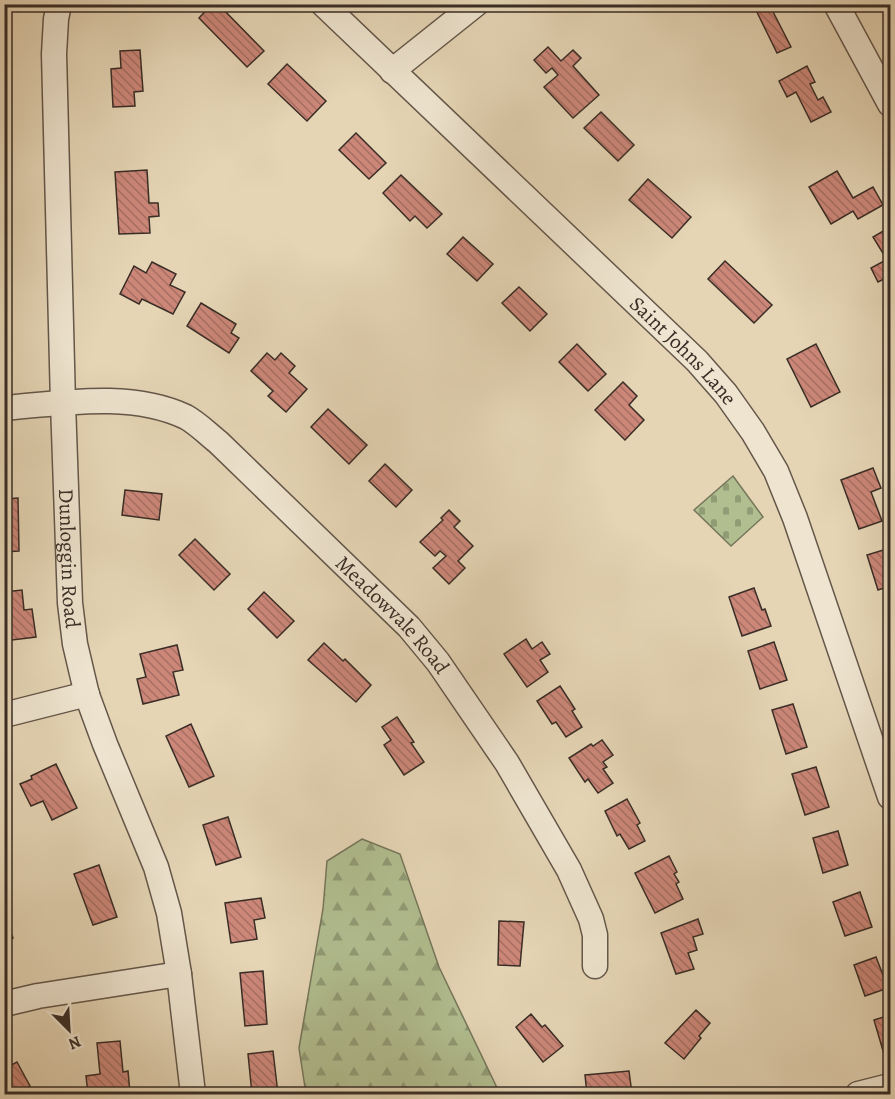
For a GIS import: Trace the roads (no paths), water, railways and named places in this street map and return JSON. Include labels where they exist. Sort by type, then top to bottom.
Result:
[{"type":"street","name":"Dunloggin Road","points":[[60,4],[56,19],[54,54],[70,603],[75,644],[87,693],[105,744],[156,867],[169,913],[179,974],[193,1095]]},
{"type":"street","name":"Saint Johns Lane","points":[[323,4],[697,361],[726,394],[753,432],[776,471],[795,518],[891,797]]},
{"type":"street","points":[[392,71],[476,4]]},
{"type":"street","points":[[836,4],[891,104]]},
{"type":"street","name":"Meadowvale Road","points":[[4,408],[63,403],[127,401],[144,403],[188,418],[218,442],[408,627],[448,675],[507,763],[556,844],[591,919],[595,935],[595,966]]},
{"type":"street","points":[[4,715],[87,693]]},
{"type":"street","points":[[4,1004],[34,996],[179,974]]},
{"type":"street","points":[[858,1095],[891,1086]]}]
